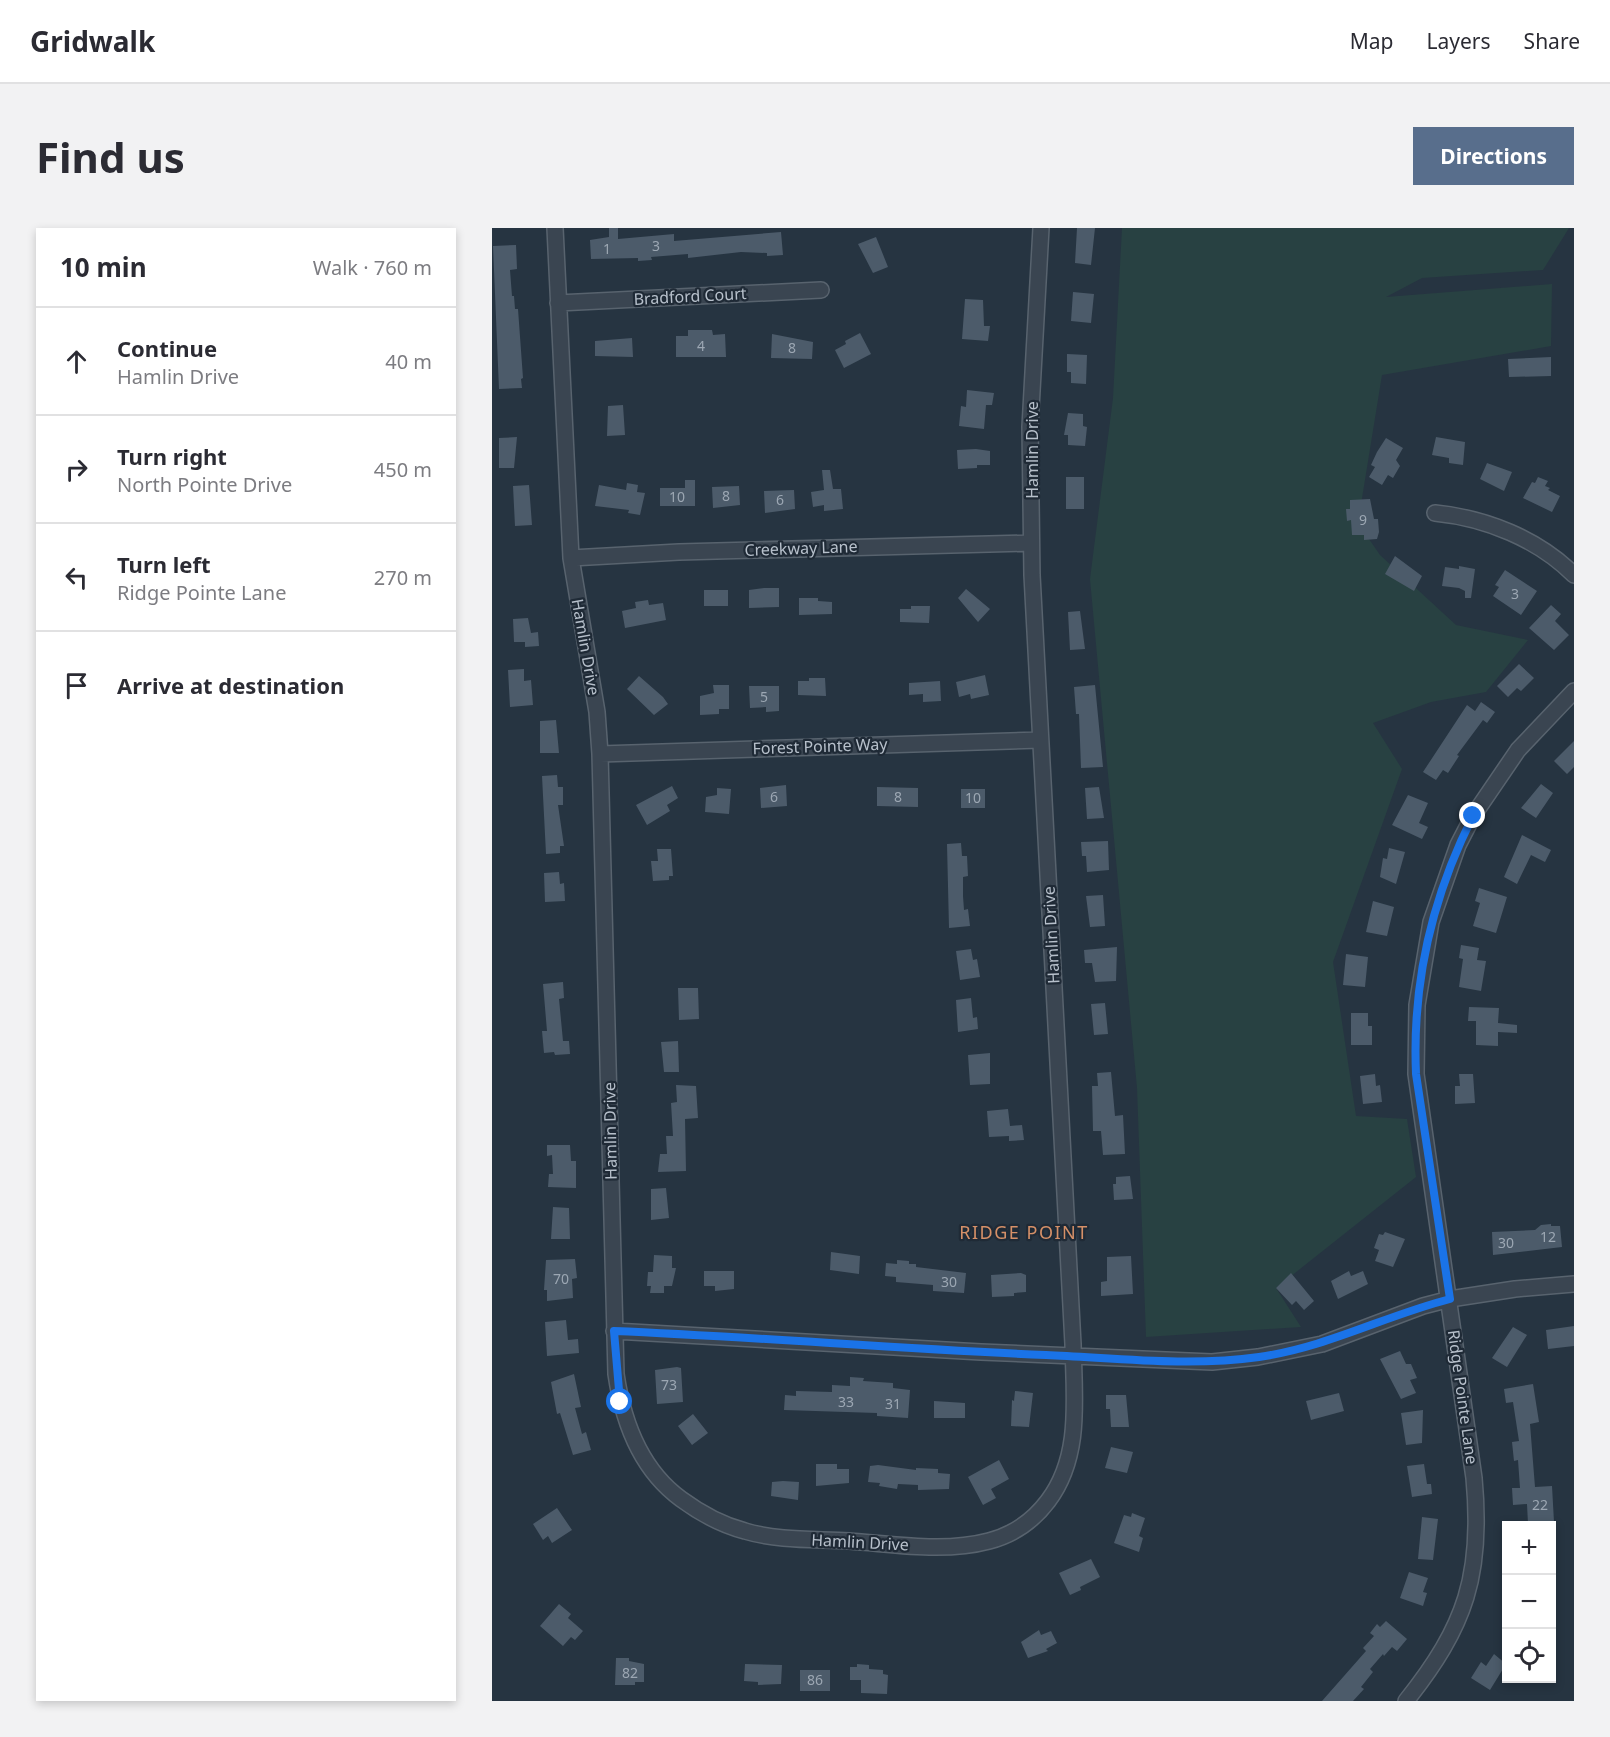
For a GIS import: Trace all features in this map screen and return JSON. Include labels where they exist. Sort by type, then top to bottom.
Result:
[{"type":"street","name":"Hamlin Drive","points":[[555,228],[571,558],[595,694],[600,754],[614,1331],[616,1374],[625,1424],[646,1462],[666,1485],[688,1504],[719,1522],[773,1537],[940,1546],[972,1545],[1007,1534],[1035,1516],[1059,1485],[1071,1452],[1074,1432],[1073,1356],[1040,740],[1032,543],[1030,427],[1041,228]]},
{"type":"street","name":"Bradford Court","points":[[558,303],[820,290]]},
{"type":"street","points":[[1435,513],[1478,520],[1503,529],[1546,553],[1574,575]]},
{"type":"street","name":"Creekway Lane","points":[[571,558],[693,551],[1032,543]]},
{"type":"street","name":"Ridge Pointe Lane","points":[[1406,1701],[1435,1666],[1458,1622],[1467,1595],[1477,1538],[1474,1478],[1416,1074],[1417,1005],[1423,961],[1443,885],[1473,816],[1518,750],[1574,691]]},
{"type":"street","name":"Forest Pointe Way","points":[[600,754],[1040,740]]},
{"type":"street","points":[[614,1331],[1173,1362],[1258,1358],[1322,1344],[1423,1306],[1450,1299],[1515,1289],[1574,1284]]},
{"type":"green space","points":[[1122,228],[1569,228],[1543,270],[1422,278],[1386,297],[1552,284],[1551,346],[1382,375],[1358,523],[1380,555],[1456,625],[1528,640],[1486,692],[1431,702],[1373,723],[1402,769],[1333,962],[1356,1116],[1407,1119],[1416,1177],[1276,1288],[1301,1327],[1146,1337],[1137,1088],[1090,579],[1113,398]]},
{"type":"building","points":[[609,228],[618,228],[618,239],[674,234],[674,241],[781,232],[783,255],[767,256],[767,253],[741,252],[688,258],[688,254],[651,257],[652,260],[638,261],[638,258],[591,259],[590,240],[609,237]]},
{"type":"building","points":[[1077,228],[1095,228],[1091,265],[1075,263]]},
{"type":"building","points":[[876,237],[888,267],[873,273],[858,244]]},
{"type":"building","points":[[516,245],[517,269],[510,270],[512,296],[514,296],[515,309],[518,309],[522,388],[499,389],[493,246]]},
{"type":"building","points":[[1073,292],[1094,294],[1091,323],[1071,321]]},
{"type":"building","points":[[965,299],[983,300],[984,326],[990,326],[988,341],[962,339]]},
{"type":"building","points":[[688,330],[712,330],[713,335],[725,334],[726,357],[676,357],[676,336],[688,336]]},
{"type":"building","points":[[860,333],[871,354],[844,368],[835,350],[846,344],[845,341]]},
{"type":"building","points":[[772,334],[813,342],[812,359],[771,358]]},
{"type":"building","points":[[632,338],[633,357],[595,356],[595,341]]},
{"type":"building","points":[[1067,354],[1087,355],[1086,384],[1071,383],[1071,372],[1067,372]]},
{"type":"building","points":[[1551,357],[1551,376],[1509,377],[1508,359]]},
{"type":"building","points":[[967,390],[994,393],[992,405],[986,405],[984,429],[959,426],[961,406],[966,407]]},
{"type":"building","points":[[623,405],[625,435],[607,436],[608,406]]},
{"type":"building","points":[[1068,413],[1083,414],[1083,426],[1087,427],[1085,446],[1068,445],[1068,435],[1064,435]]},
{"type":"building","points":[[517,437],[514,468],[499,468],[499,438]]},
{"type":"building","points":[[1436,437],[1465,442],[1463,465],[1449,463],[1449,458],[1432,455]]},
{"type":"building","points":[[1386,438],[1403,448],[1396,460],[1400,466],[1393,478],[1388,475],[1382,485],[1369,477],[1375,467],[1371,465]]},
{"type":"building","points":[[957,450],[990,451],[990,465],[958,469]]},
{"type":"building","points":[[1487,463],[1512,472],[1504,491],[1480,479]]},
{"type":"building","points":[[822,470],[830,470],[833,489],[841,489],[843,509],[824,511],[824,505],[813,507],[811,492],[824,490]]},
{"type":"building","points":[[1066,477],[1084,477],[1084,509],[1066,509]]},
{"type":"building","points":[[1538,477],[1548,481],[1545,486],[1550,488],[1548,490],[1560,496],[1552,512],[1523,498],[1532,482],[1535,483]]},
{"type":"building","points":[[685,480],[695,480],[695,506],[660,506],[660,488],[685,488]]},
{"type":"building","points":[[627,483],[638,485],[637,492],[645,493],[640,515],[628,513],[629,510],[595,506],[599,485],[626,490]]},
{"type":"building","points":[[529,485],[532,525],[515,526],[513,486]]},
{"type":"building","points":[[739,486],[740,505],[713,508],[712,487]]},
{"type":"building","points":[[794,490],[795,509],[765,513],[764,491]]},
{"type":"building","points":[[1370,499],[1374,519],[1378,519],[1379,532],[1377,539],[1364,540],[1364,535],[1352,535],[1351,520],[1347,521],[1346,509],[1350,509],[1350,500]]},
{"type":"building","points":[[1395,556],[1422,576],[1414,591],[1385,574]]},
{"type":"building","points":[[1459,566],[1475,569],[1471,598],[1465,598],[1465,591],[1459,588],[1442,586],[1445,567],[1459,569]]},
{"type":"building","points":[[1505,570],[1537,591],[1521,615],[1493,596],[1499,587],[1495,585]]},
{"type":"building","points":[[779,588],[779,607],[749,608],[749,590]]},
{"type":"building","points":[[966,589],[990,609],[978,622],[958,598]]},
{"type":"building","points":[[704,590],[728,590],[728,606],[704,606]]},
{"type":"building","points":[[799,598],[818,598],[818,601],[832,602],[832,614],[799,615]]},
{"type":"building","points":[[648,600],[649,605],[663,603],[666,620],[625,628],[622,611],[636,608],[635,602]]},
{"type":"building","points":[[1551,605],[1561,614],[1555,621],[1569,635],[1554,650],[1529,628]]},
{"type":"building","points":[[911,606],[930,606],[929,623],[900,622],[900,609],[911,609]]},
{"type":"building","points":[[1080,611],[1085,649],[1070,650],[1068,612]]},
{"type":"building","points":[[528,618],[531,633],[538,632],[539,646],[525,647],[525,642],[514,642],[513,619]]},
{"type":"building","points":[[1519,664],[1534,678],[1521,691],[1517,688],[1508,697],[1497,686]]},
{"type":"building","points":[[524,669],[524,681],[531,680],[533,705],[510,707],[508,670]]},
{"type":"building","points":[[985,675],[989,695],[971,699],[970,694],[959,697],[956,682]]},
{"type":"building","points":[[639,676],[668,704],[654,715],[627,689]]},
{"type":"building","points":[[809,678],[825,678],[826,696],[798,695],[798,681],[809,681]]},
{"type":"building","points":[[940,681],[941,701],[923,702],[923,694],[909,695],[909,683]]},
{"type":"building","points":[[713,685],[729,685],[729,709],[719,709],[719,714],[700,715],[700,696],[714,693]]},
{"type":"building","points":[[1095,685],[1103,767],[1081,768],[1079,714],[1076,714],[1074,687]]},
{"type":"building","points":[[749,686],[779,686],[779,711],[766,712],[766,707],[750,708]]},
{"type":"building","points":[[1481,702],[1495,712],[1487,723],[1483,720],[1457,755],[1459,756],[1448,773],[1443,770],[1436,780],[1423,772],[1467,705],[1475,711]]},
{"type":"building","points":[[556,720],[559,753],[540,753],[540,721]]},
{"type":"building","points":[[1574,741],[1574,767],[1567,774],[1554,761]]},
{"type":"building","points":[[557,775],[558,787],[563,787],[563,805],[558,805],[564,846],[560,846],[560,853],[546,854],[542,776]]},
{"type":"building","points":[[1541,784],[1553,793],[1536,818],[1521,808]]},
{"type":"building","points":[[786,785],[787,806],[761,808],[760,788]]},
{"type":"building","points":[[672,786],[678,798],[667,805],[670,811],[647,825],[636,805]]},
{"type":"building","points":[[877,787],[918,788],[918,807],[877,806]]},
{"type":"building","points":[[1099,787],[1104,818],[1087,819],[1085,788]]},
{"type":"building","points":[[717,788],[731,789],[729,814],[705,812],[706,797],[717,795]]},
{"type":"building","points":[[961,789],[985,789],[985,808],[961,808]]},
{"type":"building","points":[[1408,795],[1428,803],[1419,823],[1428,827],[1422,839],[1392,825]]},
{"type":"building","points":[[1522,835],[1551,850],[1545,862],[1531,855],[1517,884],[1504,877]]},
{"type":"building","points":[[1108,841],[1109,870],[1087,872],[1086,856],[1082,856],[1081,842]]},
{"type":"building","points":[[961,843],[962,856],[967,856],[968,876],[963,877],[963,896],[964,910],[968,909],[970,926],[949,928],[947,844]]},
{"type":"building","points":[[1389,848],[1405,852],[1396,884],[1380,877],[1383,858],[1387,859]]},
{"type":"building","points":[[657,849],[671,849],[673,876],[669,876],[669,880],[653,881],[651,861],[658,861]]},
{"type":"building","points":[[559,872],[560,884],[564,883],[565,901],[545,902],[544,873]]},
{"type":"building","points":[[1479,888],[1507,897],[1496,933],[1473,926],[1480,903],[1475,901]]},
{"type":"building","points":[[1103,895],[1105,926],[1090,927],[1086,896]]},
{"type":"building","points":[[1373,901],[1394,907],[1387,936],[1366,932]]},
{"type":"building","points":[[1461,945],[1479,948],[1477,960],[1486,961],[1481,991],[1459,987],[1463,959],[1459,958]]},
{"type":"building","points":[[1117,947],[1116,981],[1095,982],[1092,963],[1085,963],[1084,950]]},
{"type":"building","points":[[971,949],[973,960],[977,959],[980,977],[960,980],[956,951]]},
{"type":"building","points":[[1346,954],[1368,957],[1365,987],[1343,985]]},
{"type":"building","points":[[563,982],[564,998],[559,999],[563,1041],[569,1041],[570,1054],[544,1053],[542,1031],[547,1031],[543,984]]},
{"type":"building","points":[[678,988],[698,988],[699,1019],[679,1020]]},
{"type":"building","points":[[971,998],[973,1018],[977,1017],[978,1029],[958,1032],[956,1000]]},
{"type":"building","points":[[1105,1003],[1108,1034],[1094,1035],[1091,1004]]},
{"type":"building","points":[[1469,1007],[1499,1008],[1498,1023],[1517,1025],[1517,1033],[1498,1032],[1498,1046],[1476,1045],[1476,1021],[1468,1021]]},
{"type":"building","points":[[1351,1013],[1368,1013],[1368,1026],[1372,1026],[1372,1045],[1351,1045]]},
{"type":"building","points":[[678,1041],[679,1072],[664,1072],[661,1042]]},
{"type":"building","points":[[990,1053],[990,1084],[970,1085],[968,1055]]},
{"type":"building","points":[[1111,1072],[1115,1116],[1123,1115],[1125,1154],[1103,1155],[1101,1131],[1093,1131],[1092,1086],[1098,1086],[1097,1073]]},
{"type":"building","points":[[1375,1074],[1376,1086],[1380,1085],[1382,1102],[1363,1104],[1360,1076]]},
{"type":"building","points":[[1459,1074],[1473,1074],[1475,1103],[1455,1104],[1455,1086],[1460,1086]]},
{"type":"building","points":[[676,1085],[696,1086],[698,1118],[685,1119],[686,1171],[658,1172],[660,1154],[667,1154],[666,1136],[673,1136],[671,1103],[677,1102]]},
{"type":"building","points":[[1008,1109],[1010,1126],[1022,1125],[1024,1140],[1009,1141],[1009,1136],[989,1137],[987,1111]]},
{"type":"building","points":[[547,1145],[570,1145],[571,1161],[576,1161],[576,1188],[548,1187],[549,1174],[553,1174],[552,1155],[547,1156]]},
{"type":"building","points":[[1130,1176],[1133,1199],[1114,1200],[1113,1184],[1116,1184],[1116,1177]]},
{"type":"building","points":[[666,1188],[669,1218],[651,1220],[651,1189]]},
{"type":"building","points":[[553,1207],[569,1208],[570,1239],[551,1239]]},
{"type":"building","points":[[1551,1224],[1551,1226],[1560,1226],[1562,1247],[1493,1255],[1492,1232],[1535,1230],[1541,1225]]},
{"type":"building","points":[[1385,1232],[1405,1239],[1393,1267],[1375,1261],[1379,1250],[1374,1248],[1379,1234],[1383,1235]]},
{"type":"building","points":[[831,1252],[860,1256],[859,1274],[830,1270]]},
{"type":"building","points":[[654,1255],[672,1256],[672,1268],[676,1268],[672,1286],[664,1286],[664,1293],[650,1293],[651,1286],[647,1286],[648,1272],[653,1272]]},
{"type":"building","points":[[1131,1256],[1133,1294],[1101,1296],[1101,1282],[1107,1281],[1107,1257]]},
{"type":"building","points":[[575,1259],[577,1278],[572,1279],[573,1298],[547,1301],[547,1290],[544,1290],[546,1260]]},
{"type":"building","points":[[897,1260],[909,1261],[909,1264],[916,1264],[916,1267],[966,1273],[964,1293],[933,1291],[933,1285],[896,1282],[896,1277],[885,1276],[886,1263],[897,1264]]},
{"type":"building","points":[[704,1271],[734,1271],[734,1289],[715,1291],[715,1286],[704,1286]]},
{"type":"building","points":[[1349,1271],[1351,1276],[1363,1271],[1368,1284],[1338,1299],[1331,1281]]},
{"type":"building","points":[[1021,1273],[1026,1275],[1026,1292],[1014,1293],[1014,1296],[992,1297],[991,1275]]},
{"type":"building","points":[[1291,1273],[1314,1301],[1304,1310],[1296,1301],[1292,1305],[1276,1288]]},
{"type":"building","points":[[566,1320],[568,1340],[578,1339],[579,1353],[547,1356],[545,1322]]},
{"type":"building","points":[[1574,1326],[1574,1346],[1548,1349],[1546,1330]]},
{"type":"building","points":[[1513,1327],[1527,1335],[1507,1367],[1492,1358]]},
{"type":"building","points":[[1400,1351],[1406,1364],[1411,1364],[1417,1378],[1410,1380],[1416,1393],[1401,1399],[1380,1359]]},
{"type":"building","points":[[681,1368],[683,1402],[657,1404],[655,1370]]},
{"type":"building","points":[[574,1374],[581,1407],[575,1408],[582,1434],[586,1432],[591,1450],[573,1455],[560,1413],[557,1414],[551,1382]]},
{"type":"building","points":[[850,1377],[864,1378],[863,1381],[893,1383],[893,1388],[910,1390],[908,1418],[877,1416],[877,1413],[784,1410],[785,1395],[796,1396],[796,1391],[832,1392],[832,1385],[850,1386]]},
{"type":"building","points":[[1533,1384],[1539,1422],[1530,1424],[1535,1487],[1552,1486],[1554,1521],[1528,1521],[1527,1504],[1513,1505],[1512,1488],[1520,1488],[1518,1460],[1514,1461],[1512,1442],[1519,1441],[1513,1402],[1506,1403],[1504,1389]]},
{"type":"building","points":[[1015,1391],[1033,1393],[1029,1427],[1011,1426],[1012,1400],[1014,1401]]},
{"type":"building","points":[[1339,1393],[1344,1411],[1311,1420],[1306,1401]]},
{"type":"building","points":[[1106,1395],[1126,1395],[1129,1427],[1111,1427],[1110,1409],[1106,1409]]},
{"type":"building","points":[[934,1401],[965,1403],[965,1418],[934,1418]]},
{"type":"building","points":[[1423,1410],[1422,1443],[1406,1445],[1401,1413]]},
{"type":"building","points":[[693,1414],[708,1433],[692,1445],[678,1426]]},
{"type":"building","points":[[1111,1447],[1133,1452],[1127,1473],[1105,1468]]},
{"type":"building","points":[[999,1460],[1009,1479],[991,1489],[996,1498],[983,1505],[968,1477]]},
{"type":"building","points":[[816,1464],[837,1464],[837,1469],[849,1469],[849,1483],[816,1486]]},
{"type":"building","points":[[1424,1464],[1427,1484],[1431,1484],[1432,1494],[1412,1497],[1407,1466]]},
{"type":"building","points":[[870,1466],[916,1470],[916,1468],[938,1469],[938,1473],[950,1474],[949,1489],[918,1490],[918,1485],[898,1484],[897,1489],[879,1486],[880,1483],[868,1482]]},
{"type":"building","points":[[772,1482],[799,1482],[798,1500],[771,1496]]},
{"type":"building","points":[[557,1508],[572,1530],[552,1543],[548,1536],[543,1540],[533,1524]]},
{"type":"building","points":[[1132,1513],[1145,1518],[1139,1536],[1143,1538],[1139,1552],[1114,1543],[1124,1515],[1131,1517]]},
{"type":"building","points":[[1422,1517],[1438,1519],[1433,1560],[1418,1559]]},
{"type":"building","points":[[1091,1559],[1100,1577],[1070,1595],[1059,1573]]},
{"type":"building","points":[[1409,1572],[1428,1578],[1423,1592],[1427,1593],[1423,1606],[1400,1598]]},
{"type":"building","points":[[559,1604],[571,1614],[568,1618],[583,1631],[575,1640],[571,1637],[563,1646],[540,1626]]},
{"type":"building","points":[[1386,1621],[1407,1639],[1397,1651],[1392,1647],[1384,1656],[1383,1654],[1370,1669],[1373,1672],[1361,1687],[1364,1689],[1353,1701],[1322,1701],[1366,1651],[1363,1648],[1374,1636],[1370,1633],[1377,1624],[1380,1627]]},
{"type":"building","points":[[1039,1630],[1041,1635],[1051,1631],[1057,1643],[1046,1649],[1048,1651],[1028,1658],[1021,1642]]},
{"type":"building","points":[[1494,1654],[1502,1661],[1502,1670],[1490,1690],[1471,1678],[1481,1662],[1486,1666]]},
{"type":"building","points":[[616,1658],[629,1658],[629,1661],[644,1664],[644,1682],[635,1682],[635,1685],[615,1685]]},
{"type":"building","points":[[745,1664],[782,1665],[781,1684],[758,1685],[758,1682],[744,1681]]},
{"type":"building","points":[[857,1664],[869,1665],[869,1669],[883,1670],[883,1674],[888,1675],[887,1694],[861,1693],[861,1680],[850,1680],[850,1667],[857,1667]]},
{"type":"building","points":[[800,1670],[830,1670],[830,1691],[800,1691]]},
{"type":"district","name":"RIDGE POINT","points":[[1024,1233]]},
{"type":"route","points":[[620,1402],[614,1331],[737,1336],[1173,1362],[1212,1362],[1258,1358],[1322,1344],[1423,1306],[1450,1299],[1425,1141],[1416,1074],[1415,1040],[1417,1005],[1431,922],[1458,845],[1473,816]]}]
